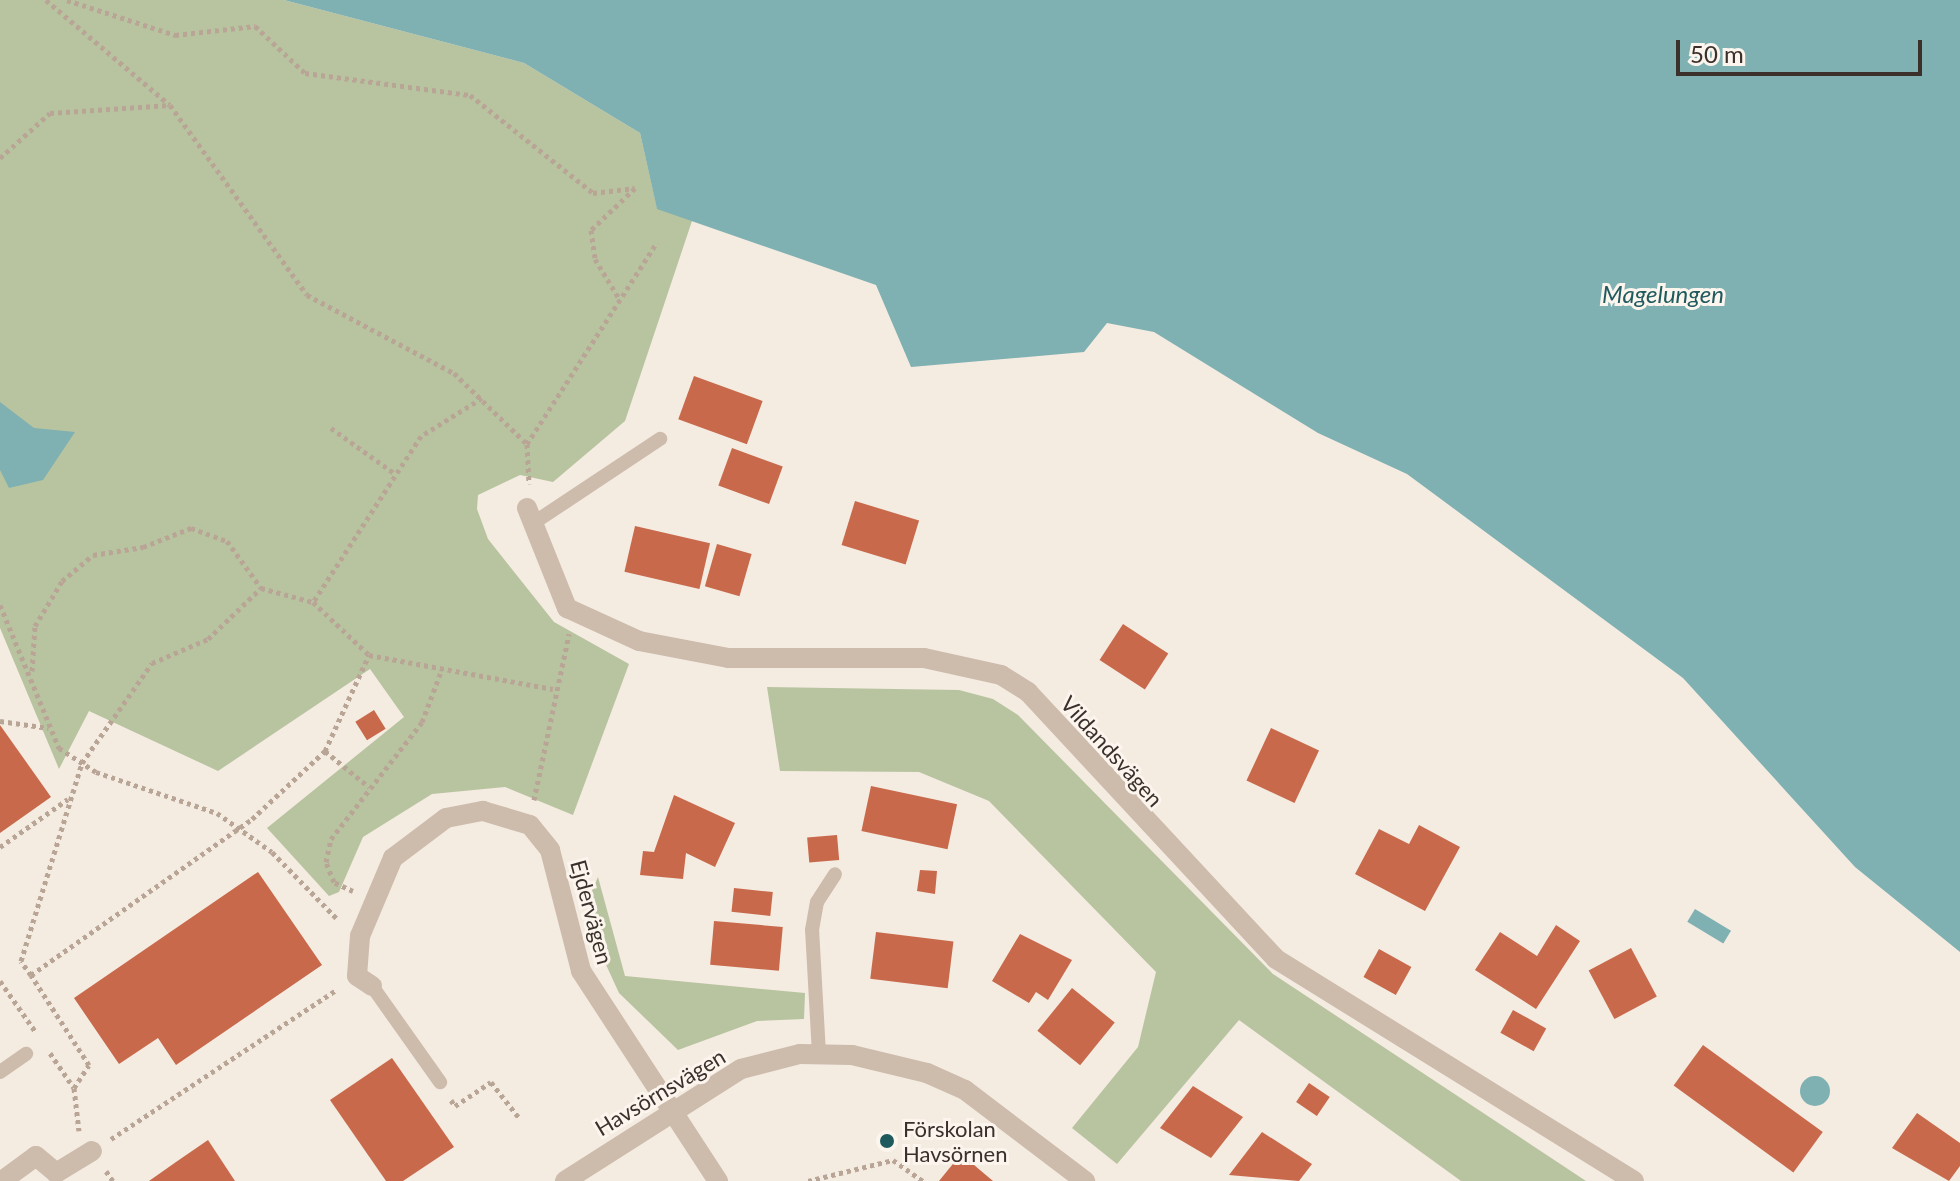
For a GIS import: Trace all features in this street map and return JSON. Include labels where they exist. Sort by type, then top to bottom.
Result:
[{"type":"street","points":[[530,516],[576,614]]},
{"type":"street","name":"Vildandsvägen","points":[[576,614],[639,641],[728,658],[924,658],[1001,675],[1028,692],[1276,959],[1634,1181]]},
{"type":"street","points":[[364,981],[360,936],[374,891],[393,858],[446,818],[483,811],[530,825]]},
{"type":"street","name":"Ejdervägen","points":[[530,825],[550,850],[581,971],[674,1106],[718,1181]]},
{"type":"street","name":"Havsörnsvägen","points":[[565,1181],[674,1106],[741,1069],[819,1054],[885,1060],[965,1090],[1085,1181]]},
{"type":"street","points":[[2,1181],[36,1156],[56,1173],[92,1151]]},
{"type":"lane","points":[[530,516],[660,439]]},
{"type":"lane","points":[[819,1054],[812,930],[817,902],[835,874]]},
{"type":"lane","points":[[364,981],[440,1082]]},
{"type":"lane","points":[[0,1072],[26,1054]]},
{"type":"path","points":[[46,0],[170,105],[307,295],[454,373],[527,444]]},
{"type":"path","points":[[67,0],[175,35],[255,26],[305,73],[470,95],[593,193],[635,188],[591,230],[595,259],[620,300]]},
{"type":"path","points":[[0,158],[50,113],[170,105]]},
{"type":"path","points":[[530,516],[527,444],[657,242]]},
{"type":"path","points":[[313,602],[357,543],[394,473],[421,436],[482,398]]},
{"type":"path","points":[[331,428],[394,473]]},
{"type":"path","points":[[32,677],[35,626],[62,581],[93,555],[143,547],[191,528],[227,541],[261,588],[313,602],[369,655],[553,689]]},
{"type":"path","points":[[74,1088],[89,1065],[21,961],[82,763],[152,663],[208,639],[261,588]]},
{"type":"path","points":[[0,605],[59,748],[82,763],[217,813],[360,936]]},
{"type":"path","points":[[530,825],[553,689],[576,614]]},
{"type":"path","points":[[31,975],[238,828],[325,751],[369,655]]},
{"type":"path","points":[[374,891],[343,890],[326,862],[331,839],[422,722],[442,669]]},
{"type":"path","points":[[0,721],[49,728]]},
{"type":"path","points":[[325,751],[369,787]]},
{"type":"path","points":[[0,847],[70,798]]},
{"type":"path","points":[[0,981],[74,1088],[75,1125],[113,1181]]},
{"type":"path","points":[[92,1151],[364,981]]},
{"type":"path","points":[[440,1082],[455,1106],[491,1082],[520,1119]]},
{"type":"path","points":[[808,1181],[893,1160],[923,1181]]},
{"type":"green space","points":[[0,0],[284,0],[524,63],[640,133],[657,208],[693,218],[625,421],[553,482],[520,475],[478,495],[477,509],[488,539],[554,622],[629,664],[573,815],[505,787],[432,794],[363,837],[339,892],[329,896],[267,828],[404,717],[370,669],[218,771],[89,711],[59,769],[0,628]]},
{"type":"green space","points":[[767,687],[959,690],[993,699],[1018,715],[1273,974],[1586,1181],[1461,1181],[1239,1020],[1117,1164],[1072,1128],[1138,1047],[1156,972],[989,801],[919,772],[780,771]]},
{"type":"green space","points":[[598,877],[625,976],[805,993],[804,1019],[757,1021],[678,1050],[619,993],[602,956],[588,900]]},
{"type":"water","name":"Magelungen","points":[[284,0],[1960,0],[1960,952],[1855,867],[1683,678],[1407,474],[1318,433],[1154,332],[1107,323],[1084,352],[911,367],[876,285],[657,209],[640,133],[524,63]]},
{"type":"water","points":[[0,402],[34,428],[75,432],[43,480],[9,488],[0,470]]},
{"type":"water","points":[[1695,909],[1731,931],[1723,943],[1687,922]]},
{"type":"water","points":[[1815,1076],[1826,1080],[1830,1091],[1826,1102],[1815,1106],[1804,1102],[1800,1091],[1804,1080]]},
{"type":"building","points":[[694,376],[763,401],[747,444],[678,419]]},
{"type":"building","points":[[732,448],[783,466],[769,504],[718,486]]},
{"type":"building","points":[[855,501],[919,521],[906,565],[842,545]]},
{"type":"building","points":[[635,526],[710,543],[699,589],[624,572]]},
{"type":"building","points":[[717,544],[752,554],[739,596],[705,586]]},
{"type":"building","points":[[1123,624],[1168,653],[1145,689],[1100,660]]},
{"type":"building","points":[[374,710],[386,729],[367,740],[355,722]]},
{"type":"building","points":[[0,725],[51,797],[0,833]]},
{"type":"building","points":[[1271,728],[1319,750],[1295,803],[1246,781]]},
{"type":"building","points":[[871,786],[957,804],[948,849],[861,831]]},
{"type":"building","points":[[674,795],[735,823],[715,867],[686,853],[683,879],[640,875],[643,851],[654,852]]},
{"type":"building","points":[[1419,825],[1460,847],[1425,911],[1355,874],[1379,829],[1409,844]]},
{"type":"building","points":[[837,835],[839,860],[809,863],[807,838]]},
{"type":"building","points":[[920,870],[937,871],[935,894],[917,891]]},
{"type":"building","points":[[258,872],[322,965],[176,1065],[158,1038],[119,1064],[74,998]]},
{"type":"building","points":[[734,888],[773,892],[770,916],[731,912]]},
{"type":"building","points":[[714,921],[783,927],[779,971],[710,965]]},
{"type":"building","points":[[1556,925],[1580,941],[1536,1009],[1475,970],[1500,932],[1537,956]]},
{"type":"building","points":[[876,932],[953,942],[948,988],[870,979]]},
{"type":"building","points":[[1020,934],[1072,960],[1048,1000],[1036,992],[1029,1003],[992,981]]},
{"type":"building","points":[[1631,948],[1657,997],[1614,1019],[1589,971]]},
{"type":"building","points":[[1379,949],[1411,967],[1396,995],[1363,977]]},
{"type":"building","points":[[1072,988],[1115,1023],[1080,1065],[1037,1031]]},
{"type":"building","points":[[1513,1010],[1546,1028],[1534,1051],[1500,1033]]},
{"type":"building","points":[[1703,1045],[1823,1132],[1793,1172],[1674,1085]]},
{"type":"building","points":[[392,1058],[454,1147],[403,1181],[386,1181],[330,1100]]},
{"type":"building","points":[[1309,1083],[1330,1097],[1317,1116],[1296,1102]]},
{"type":"building","points":[[1193,1086],[1243,1117],[1211,1158],[1160,1128]]},
{"type":"building","points":[[1917,1113],[1960,1143],[1960,1166],[1949,1181],[1892,1148]]},
{"type":"building","points":[[1262,1132],[1312,1164],[1299,1181],[1229,1175]]},
{"type":"building","points":[[208,1140],[235,1181],[149,1181],[176,1162]]},
{"type":"building","points":[[961,1154],[993,1181],[939,1181]]},
{"type":"place","name":"Förskolan Havsörnen","points":[[887,1141]]}]
